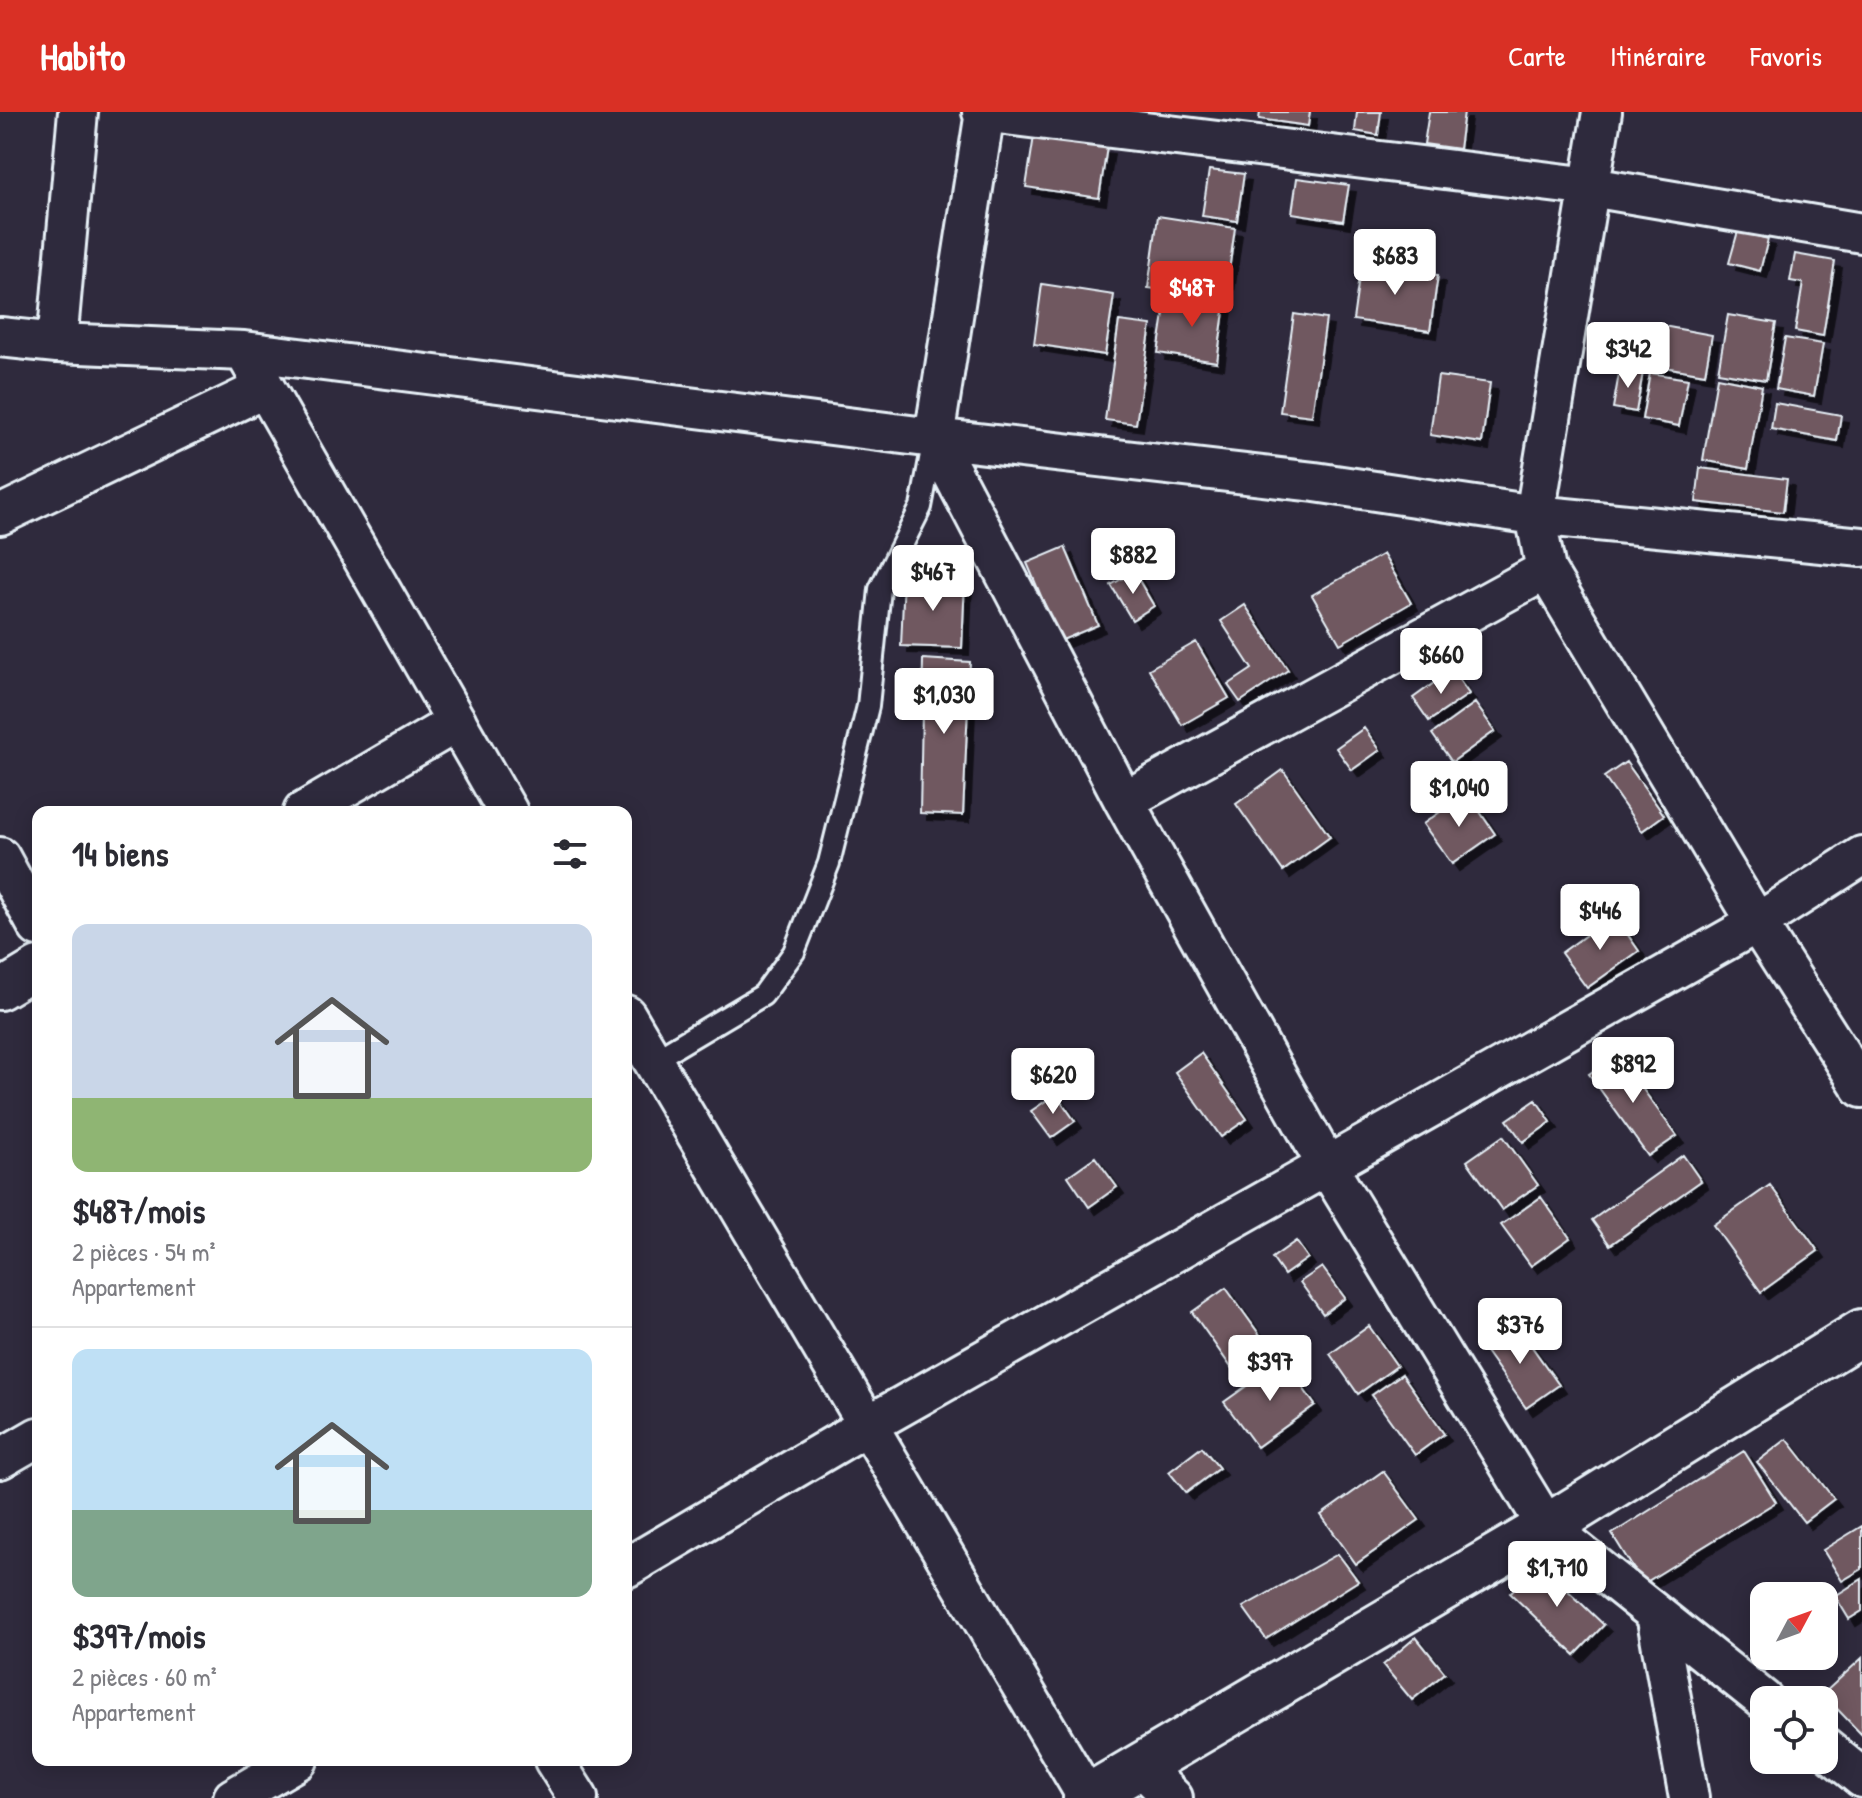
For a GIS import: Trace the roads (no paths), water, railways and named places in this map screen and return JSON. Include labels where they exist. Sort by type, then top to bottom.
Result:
[{"type":"street","points":[[57,343],[78,112]]},
{"type":"street","points":[[1750,1689],[1547,1527],[1327,1166],[1124,801],[934,438],[984,112],[1591,187],[1862,233]]},
{"type":"street","points":[[1602,112],[1535,515],[1546,570],[1757,923],[1862,1088]]},
{"type":"street","points":[[0,337],[57,343],[244,351],[934,438],[1315,482],[1535,515],[1862,547]]},
{"type":"street","points":[[244,351],[505,806]]},
{"type":"street","points":[[0,515],[265,388]]},
{"type":"street","points":[[1124,801],[1546,570]]},
{"type":"street","points":[[313,806],[457,722]]},
{"type":"street","points":[[632,1564],[870,1424],[1757,923],[1862,856]]},
{"type":"street","points":[[0,857],[32,916]]},
{"type":"street","points":[[0,990],[32,971]]},
{"type":"street","points":[[632,1040],[639,1069],[870,1424],[1087,1798],[1547,1527],[1862,1332]]},
{"type":"street","points":[[0,1459],[32,1440]]},
{"type":"street","points":[[1656,1614],[1689,1798]]},
{"type":"street","points":[[1838,1758],[1862,1778]]},
{"type":"street","points":[[233,1798],[288,1766]]},
{"type":"street","points":[[558,1766],[578,1798]]},
{"type":"street","points":[[1141,1766],[1173,1798]]},
{"type":"lane","points":[[639,1069],[763,995],[794,952],[829,863],[868,706],[880,589],[921,507],[934,438]]}]
